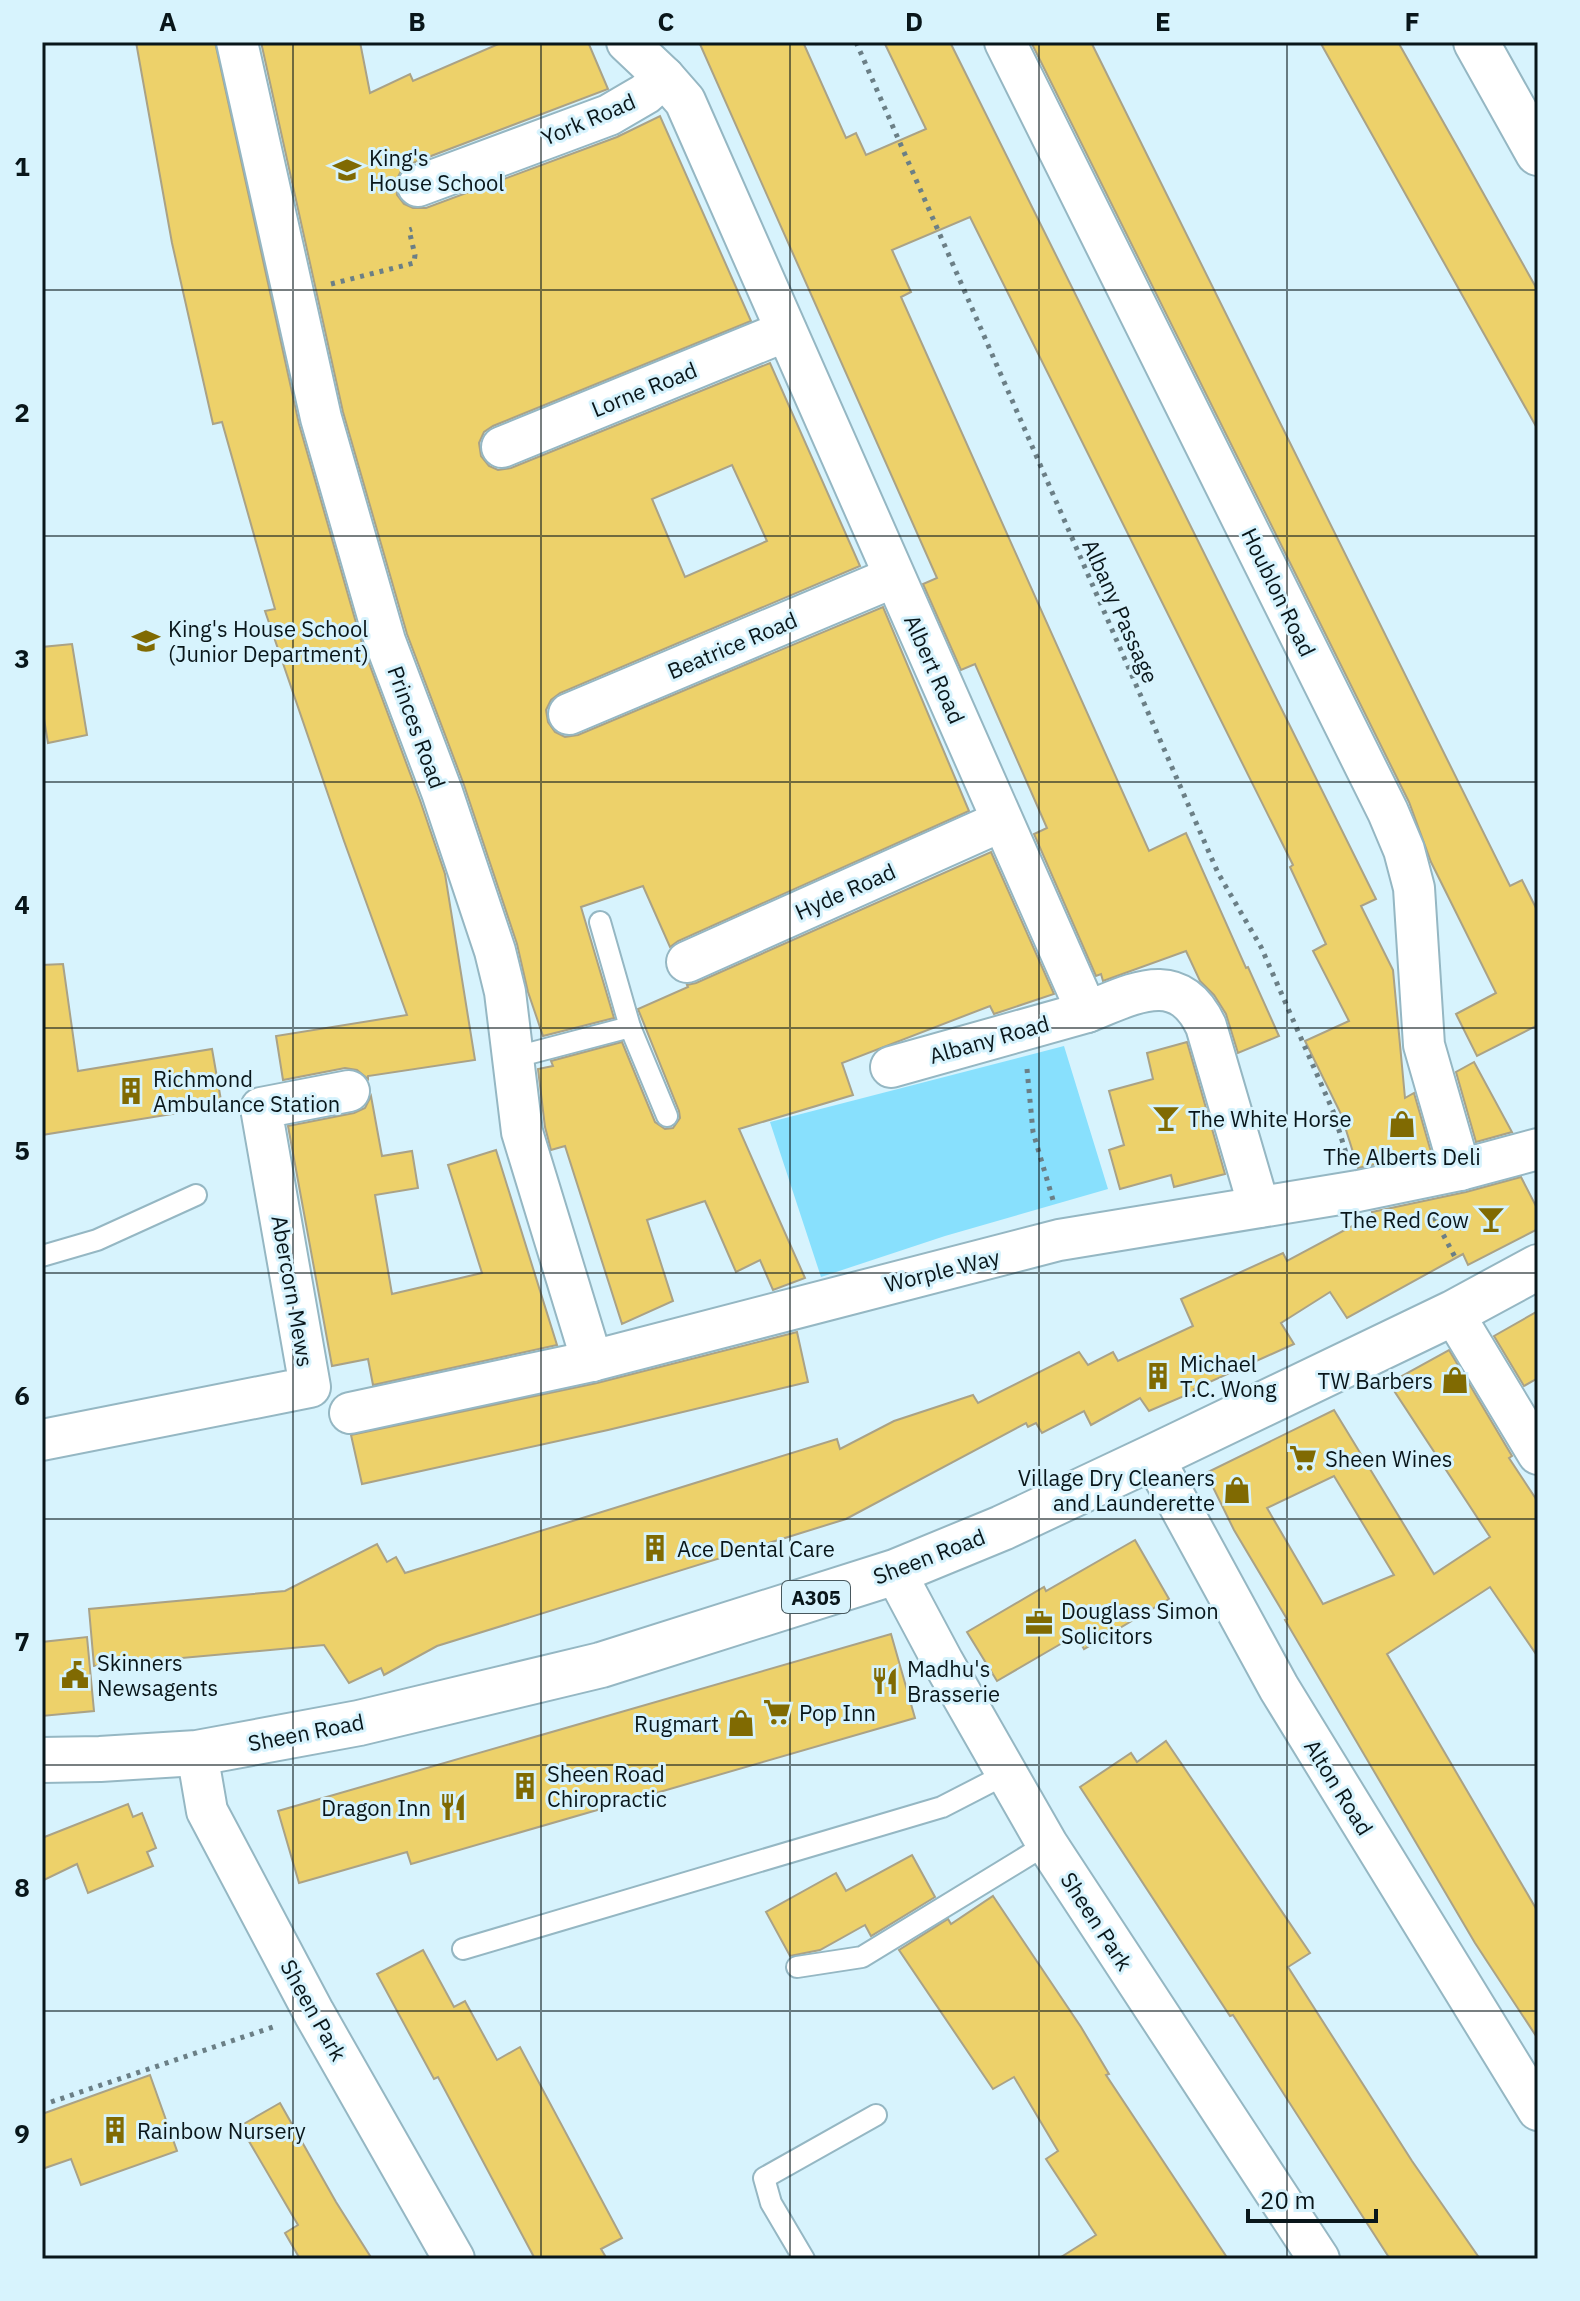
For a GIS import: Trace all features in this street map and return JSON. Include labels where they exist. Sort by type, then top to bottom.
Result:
[{"type":"main road","points":[[1476,42],[1538,153]]},
{"type":"main road","name":"Sheen Road","points":[[42,1760],[197,1753],[359,1723],[601,1665],[895,1572],[1002,1528],[1153,1457],[1465,1307],[1538,1267]]},
{"type":"street","name":"Princes Road","points":[[237,42],[321,418],[385,641],[442,792],[495,951],[505,992],[522,1132],[592,1361]]},
{"type":"street","name":"Albert Road","points":[[627,42],[685,101],[1087,1012]]},
{"type":"street","name":"Houblon Road","points":[[1005,42],[1388,812],[1404,850],[1414,888],[1424,1045],[1460,1170]]},
{"type":"street","name":"York Road","points":[[418,186],[609,115],[645,94],[664,77]]},
{"type":"street","name":"Lorne Road","points":[[502,447],[786,331]]},
{"type":"street","name":"Beatrice Road","points":[[569,714],[894,577]]},
{"type":"street","name":"Hyde Road","points":[[687,962],[1002,821]]},
{"type":"street","points":[[1087,1012],[1145,989],[1173,992],[1190,999],[1206,1026],[1259,1207]]},
{"type":"street","name":"Albany Road","points":[[891,1067],[1087,1012]]},
{"type":"street","name":"Abercorn Mews","points":[[42,1440],[310,1387],[261,1108],[349,1091]]},
{"type":"street","name":"Worple Way","points":[[350,1413],[592,1361],[1059,1240],[1358,1191],[1460,1170],[1538,1149]]},
{"type":"street","points":[[1465,1307],[1538,1454]]},
{"type":"street","name":"Alton Road","points":[[1153,1457],[1279,1688],[1538,2110]]},
{"type":"street","name":"Sheen Park","points":[[895,1572],[1047,1844],[1319,2259]]},
{"type":"street","name":"Sheen Park","points":[[197,1753],[207,1811],[314,2013],[454,2259]]},
{"type":"lane","points":[[600,922],[630,1027],[667,1116]]},
{"type":"lane","points":[[512,1058],[630,1027]]},
{"type":"lane","points":[[42,1256],[97,1240],[196,1195]]},
{"type":"lane","points":[[463,1949],[942,1807],[1006,1774]]},
{"type":"lane","points":[[797,1967],[862,1957],[1047,1844]]},
{"type":"lane","points":[[804,2259],[771,2203],[764,2178],[876,2115]]},
{"type":"path","name":"Albany Passage","points":[[856,42],[1218,873],[1261,947],[1333,1111],[1358,1191]]},
{"type":"path","points":[[292,293],[414,263],[409,230],[430,221],[418,186]]},
{"type":"path","points":[[1016,1031],[1025,1056],[1033,1132],[1054,1204],[1059,1240]]},
{"type":"path","points":[[1415,1180],[1465,1307]]},
{"type":"path","points":[[51,2102],[314,2013]]},
{"type":"shaded area","points":[[1064,1046],[1108,1189],[945,1236],[821,1277],[770,1122]]},
{"type":"building","points":[[136,42],[215,42],[299,424],[363,647],[445,874],[475,1060],[368,1076],[368,1079],[357,1070],[345,1068],[283,1080],[276,1036],[407,1015],[265,611],[275,609],[222,422],[213,424],[172,243]]},
{"type":"building","points":[[261,42],[360,42],[370,93],[410,74],[413,81],[503,42],[588,42],[608,89],[410,164],[401,171],[396,181],[397,195],[404,204],[426,208],[617,137],[660,116],[751,321],[493,426],[484,432],[479,443],[481,456],[489,466],[498,470],[511,468],[770,363],[860,566],[560,693],[551,700],[546,710],[548,722],[555,732],[565,737],[578,735],[883,607],[969,811],[670,947],[643,886],[581,907],[614,1018],[543,1036],[528,992],[517,944],[464,785],[407,634],[343,412]],"holes":[[[732,465],[767,541],[685,577],[652,499]]]},
{"type":"building","points":[[699,42],[803,42],[846,138],[856,133],[866,155],[926,129],[884,42],[950,42],[1376,899],[1361,906],[1393,970],[1405,1098],[1414,1093],[1431,1152],[1358,1168],[1341,1114],[1305,1041],[1349,1021],[1313,951],[1326,944],[1290,867],[1293,865],[970,217],[892,250],[911,292],[901,297],[1149,851],[1186,833],[1279,1036],[1238,1053],[1226,1014],[1200,981],[1186,951],[1103,981],[1101,974],[1096,976],[1034,834],[1047,828],[975,664],[961,670],[923,584],[937,578]]},
{"type":"building","points":[[1031,42],[1091,42],[1510,886],[1522,880],[1538,912],[1538,1025],[1477,1056],[1456,1014],[1496,993],[1431,862],[1409,802]]},
{"type":"building","points":[[1320,42],[1398,42],[1458,148],[1538,291],[1538,430]]},
{"type":"building","points":[[72,644],[87,735],[48,743],[42,707],[42,647]]},
{"type":"building","points":[[991,852],[1054,994],[994,1014],[990,1006],[842,1063],[853,1095],[739,1129],[805,1278],[773,1290],[760,1260],[736,1272],[705,1201],[647,1220],[673,1301],[622,1324],[565,1146],[551,1150],[538,1069],[553,1066],[551,1061],[622,1042],[655,1122],[665,1129],[673,1128],[680,1118],[679,1111],[638,1009]]},
{"type":"building","name":"Richmond Ambulance Station","points":[[63,964],[78,1071],[212,1049],[222,1106],[42,1135],[42,965]]},
{"type":"building","name":"The White Horse","points":[[1187,1042],[1225,1174],[1174,1187],[1171,1175],[1120,1189],[1109,1150],[1124,1145],[1109,1091],[1153,1079],[1147,1053]]},
{"type":"building","points":[[1474,1062],[1512,1132],[1476,1142],[1456,1072]]},
{"type":"building","points":[[371,1096],[382,1156],[412,1151],[418,1188],[375,1195],[392,1294],[482,1273],[448,1165],[496,1150],[557,1345],[373,1385],[368,1359],[332,1366],[288,1126],[354,1113],[365,1108]]},
{"type":"building","points":[[1521,1177],[1538,1210],[1538,1229],[1468,1265],[1463,1254],[1347,1318],[1330,1292],[1281,1323],[1294,1344],[1194,1389],[1196,1391],[1149,1411],[1140,1398],[1091,1425],[1084,1411],[1042,1433],[1036,1423],[1028,1427],[1026,1423],[846,1519],[437,1646],[384,1675],[381,1668],[349,1683],[324,1645],[94,1666],[89,1609],[285,1591],[377,1544],[387,1562],[396,1557],[405,1573],[837,1439],[840,1449],[894,1421],[973,1395],[978,1403],[1079,1352],[1088,1365],[1113,1352],[1118,1361],[1193,1326],[1181,1299],[1283,1253],[1287,1261],[1373,1215],[1372,1212]]},
{"type":"building","points":[[1538,1311],[1538,1378],[1524,1386],[1494,1336]]},
{"type":"building","points":[[797,1332],[808,1382],[362,1484],[351,1435],[597,1383]]},
{"type":"building","points":[[1449,1350],[1512,1456],[1509,1458],[1538,1502],[1538,1657],[1490,1587],[1387,1654],[1538,1912],[1538,2039],[1475,1943],[1285,1620],[1206,1473],[1334,1410],[1434,1574],[1490,1537],[1389,1383]],"holes":[[[1334,1476],[1394,1575],[1323,1604],[1267,1508]]]},
{"type":"building","points":[[1135,1540],[1169,1599],[1084,1649],[1076,1635],[997,1681],[967,1632],[1044,1587],[1046,1591]]},
{"type":"building","points":[[891,1634],[915,1718],[411,1864],[407,1852],[299,1883],[278,1811]]},
{"type":"building","name":"Skinners Newsagents","points":[[87,1637],[94,1711],[42,1716],[42,1642]]},
{"type":"building","points":[[1166,1741],[1310,1953],[1288,1967],[1412,2161],[1480,2259],[1390,2259],[1233,2015],[1230,2016],[1080,1787],[1131,1753],[1137,1762]]},
{"type":"building","points":[[128,1804],[133,1817],[142,1813],[156,1848],[147,1852],[153,1866],[88,1893],[77,1864],[42,1881],[42,1838]]},
{"type":"building","points":[[912,1855],[935,1897],[871,1936],[865,1925],[820,1950],[790,1956],[766,1912],[836,1873],[846,1891]]},
{"type":"building","points":[[993,1896],[1081,2027],[1109,2074],[1106,2075],[1228,2259],[1058,2259],[1096,2235],[1046,2159],[1058,2151],[1014,2077],[993,2089],[899,1950],[948,1919],[951,1924]]},
{"type":"building","points":[[423,1950],[454,2007],[465,2001],[497,2060],[520,2047],[622,2238],[601,2249],[607,2259],[535,2259],[438,2077],[434,2079],[377,1974]]},
{"type":"building","name":"Rainbow Nursery","points":[[150,2075],[177,2151],[81,2185],[71,2159],[42,2169],[42,2114]]},
{"type":"building","points":[[280,2103],[372,2259],[300,2259],[285,2233],[298,2225],[240,2126]]},
{"type":"place","name":"King's House School","points":[[347,170]]},
{"type":"place","name":"King's House School (Junior Department)","points":[[146,641]]},
{"type":"place","name":"Richmond Ambulance Station","points":[[131,1091]]},
{"type":"place","name":"The White Horse","points":[[1166,1118]]},
{"type":"place","name":"The Alberts Deli","points":[[1402,1124]]},
{"type":"place","name":"The Red Cow","points":[[1491,1219]]},
{"type":"place","name":"Michael T.C. Wong","points":[[1158,1376]]},
{"type":"place","name":"TW Barbers","points":[[1455,1380]]},
{"type":"place","name":"Sheen Wines","points":[[1303,1458]]},
{"type":"place","name":"Village Dry Cleaners and Launderette","points":[[1237,1490]]},
{"type":"place","name":"Ace Dental Care","points":[[655,1548]]},
{"type":"place","name":"Douglass Simon Solicitors","points":[[1039,1623]]},
{"type":"place","name":"Skinners Newsagents","points":[[75,1675]]},
{"type":"place","name":"Madhu's Brasserie","points":[[885,1681]]},
{"type":"place","name":"Pop Inn","points":[[777,1712]]},
{"type":"place","name":"Rugmart","points":[[741,1723]]},
{"type":"place","name":"Sheen Road Chiropractic","points":[[525,1786]]},
{"type":"place","name":"Dragon Inn","points":[[453,1807]]},
{"type":"place","name":"Rainbow Nursery","points":[[115,2130]]}]
